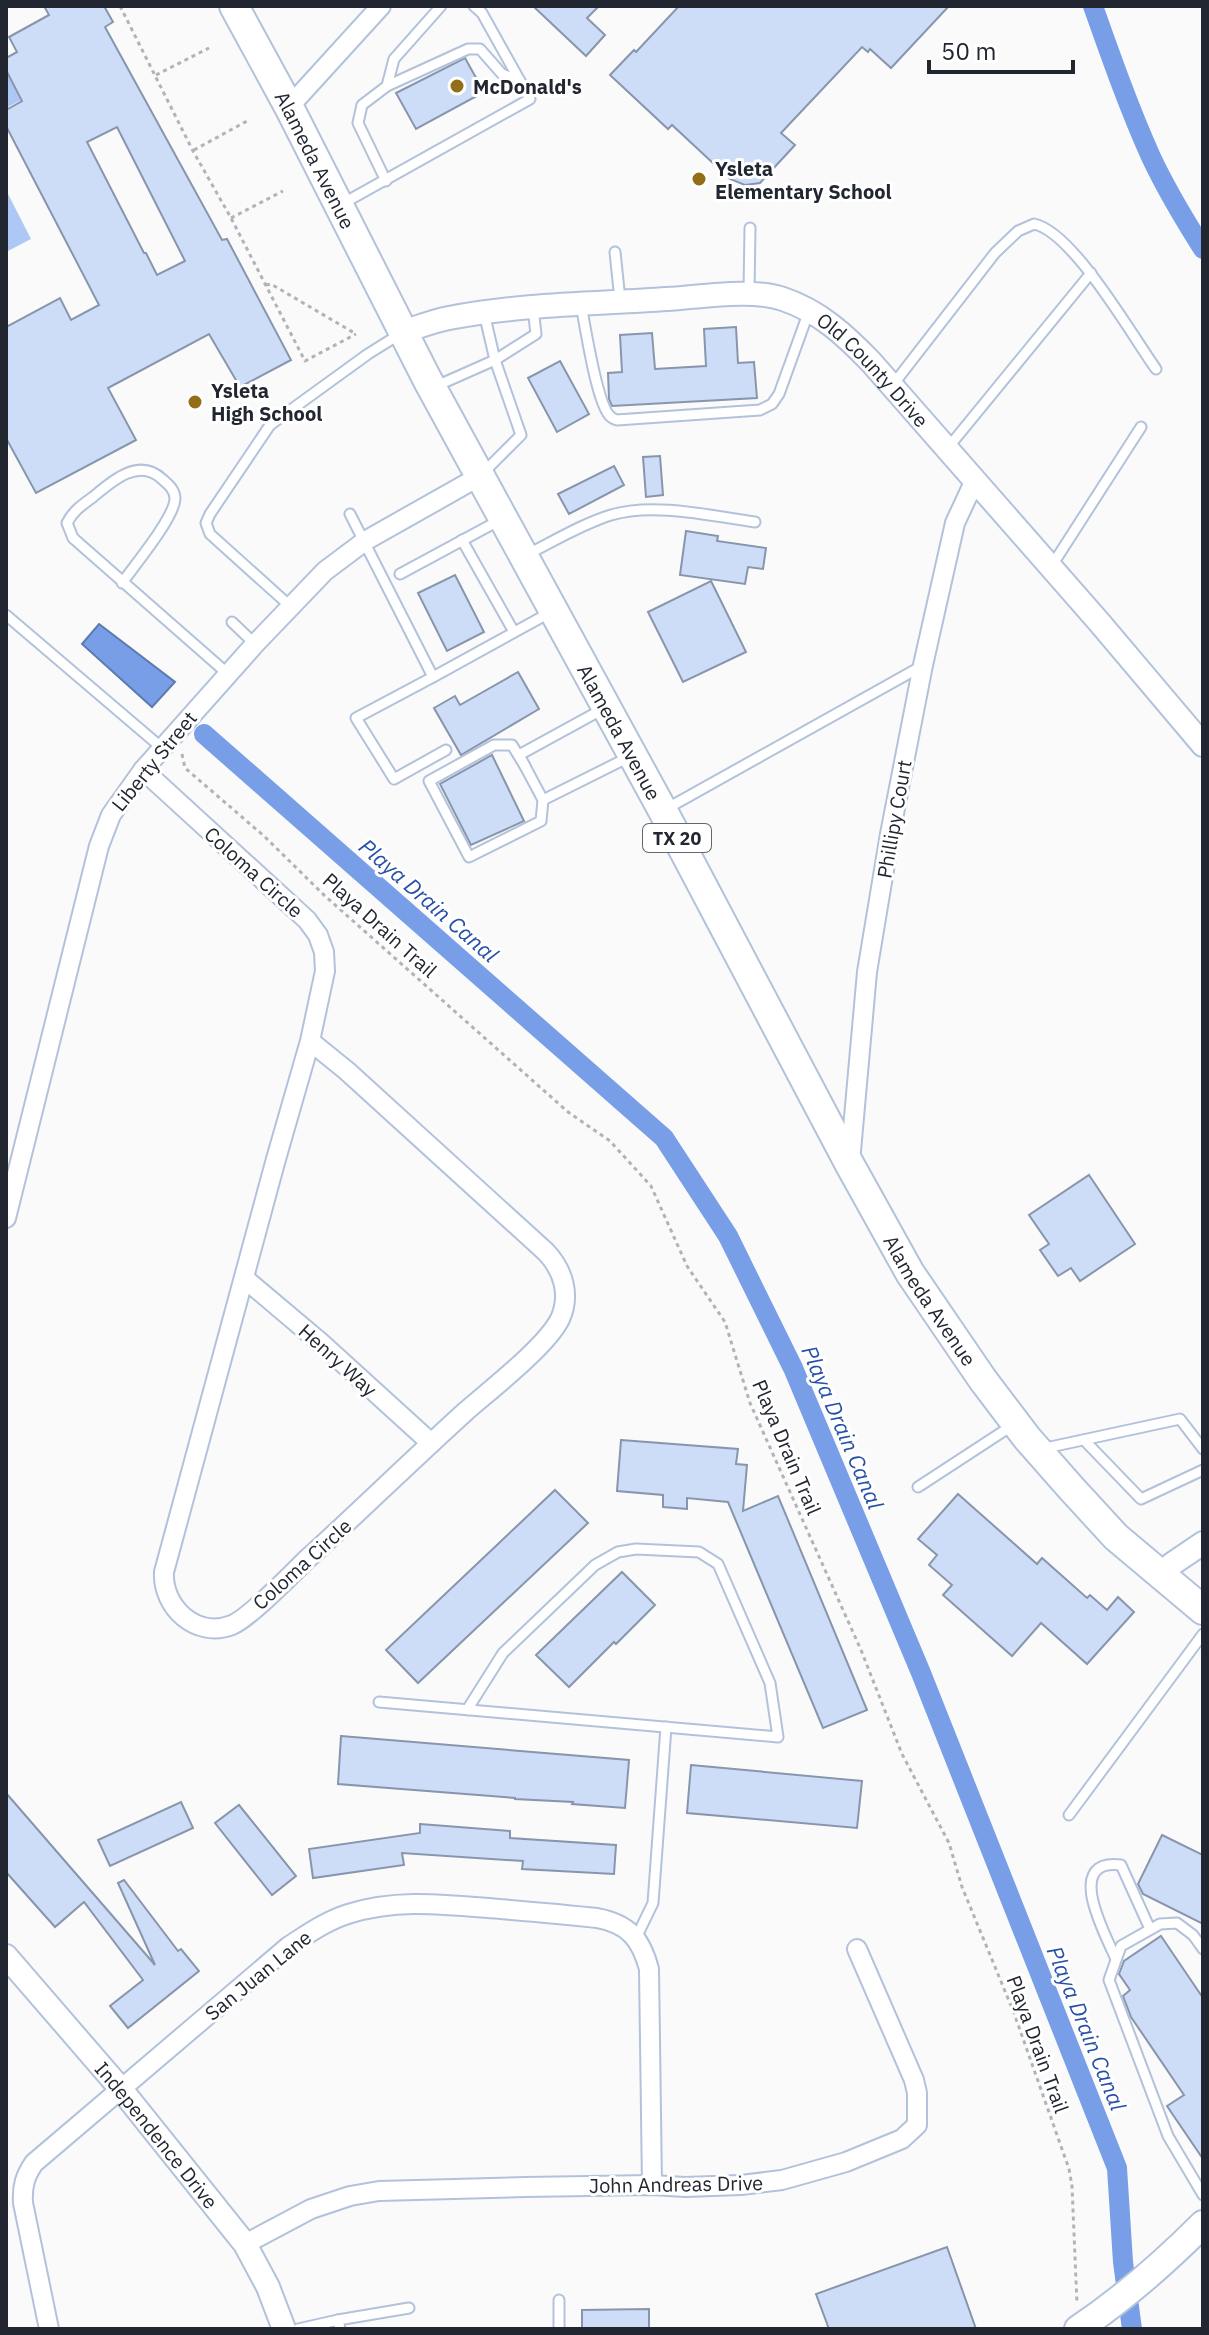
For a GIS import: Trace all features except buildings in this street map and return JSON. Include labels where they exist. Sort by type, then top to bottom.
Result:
[{"type":"main road","name":"Alameda Avenue","points":[[234,6],[432,388],[917,1284],[983,1380],[1038,1450],[1116,1537],[1203,1610]]},
{"type":"main road","points":[[1080,2328],[1176,2252],[1203,2224]]},
{"type":"street","points":[[289,107],[381,6]]},
{"type":"street","name":"Old County Drive","points":[[403,332],[447,318],[484,313],[749,295],[781,298],[817,314],[842,333],[892,386],[1203,745]]},
{"type":"street","name":"Liberty Street","points":[[6,1218],[99,846],[111,815],[162,748],[325,571],[365,541],[480,476]]},
{"type":"street","name":"Phillipy Court","points":[[850,1165],[867,972],[890,834],[955,523],[975,480]]},
{"type":"street","name":"Coloma Circle","points":[[143,770],[307,920],[318,935],[324,952],[325,971],[310,1041],[164,1572],[167,1597],[176,1611],[197,1625],[217,1628],[238,1622],[536,1349],[560,1319],[565,1303],[562,1275],[554,1260],[310,1041]]},
{"type":"street","name":"Henry Way","points":[[244,1278],[431,1443]]},
{"type":"street","points":[[1161,1575],[1203,1543]]},
{"type":"street","name":"San Juan Lane","points":[[49,2329],[23,2203],[22,2189],[26,2174],[34,2163],[120,2088],[289,1946],[323,1924],[346,1914],[395,1904],[464,1906],[614,1921],[636,1938]]},
{"type":"street","points":[[636,1938],[645,1953],[649,1969],[652,2185]]},
{"type":"street","name":"John Andreas Drive","points":[[245,2244],[311,2209],[350,2196],[379,2191],[741,2185],[782,2180],[846,2162],[902,2139],[911,2133],[918,2118],[914,2080],[857,1949]]},
{"type":"street","name":"Independence Drive","points":[[6,1956],[213,2201],[245,2244],[268,2287],[284,2329]]},
{"type":"lane","points":[[387,86],[394,59],[441,6]]},
{"type":"lane","points":[[339,206],[530,99],[482,13],[474,6]]},
{"type":"lane","points":[[386,181],[358,123],[362,105],[387,86],[468,49],[480,49],[502,74],[520,81]]},
{"type":"lane","points":[[892,386],[995,253],[1018,231],[1034,224],[1049,229],[1091,273],[1156,369]]},
{"type":"lane","points":[[749,295],[750,228]]},
{"type":"lane","points":[[615,252],[621,302]]},
{"type":"lane","points":[[947,449],[1091,273]]},
{"type":"lane","points":[[581,305],[599,391],[606,411],[617,420],[760,410],[772,404],[779,394],[809,311]]},
{"type":"lane","points":[[432,388],[495,360],[536,334],[533,308]]},
{"type":"lane","points":[[480,476],[521,435],[495,360],[484,313]]},
{"type":"lane","points":[[290,606],[210,534],[206,523],[270,425],[403,332]]},
{"type":"lane","points":[[1051,567],[1141,427]]},
{"type":"lane","points":[[122,583],[162,528],[175,501],[172,488],[155,471],[137,470],[118,477],[71,513],[67,523],[73,538],[122,583],[228,674]]},
{"type":"lane","points":[[523,557],[601,519],[637,510],[697,513],[755,522]]},
{"type":"lane","points":[[350,514],[433,677]]},
{"type":"lane","points":[[400,574],[503,519]]},
{"type":"lane","points":[[462,540],[514,632]]},
{"type":"lane","points":[[446,750],[394,779],[356,718],[553,611]]},
{"type":"lane","points":[[6,615],[162,748]]},
{"type":"lane","points":[[232,622],[255,644]]},
{"type":"lane","points":[[663,811],[923,665]]},
{"type":"lane","points":[[525,766],[512,745],[494,745],[429,781],[469,857],[541,821],[543,800],[525,766],[519,755],[606,707]]},
{"type":"lane","points":[[543,800],[632,755]]},
{"type":"lane","points":[[1038,1450],[1180,1419],[1203,1449]]},
{"type":"lane","points":[[918,1487],[1016,1423]]},
{"type":"lane","points":[[1084,1440],[1141,1499],[1203,1470]]},
{"type":"lane","points":[[379,1702],[467,1710],[778,1737],[770,1683],[718,1564],[699,1552],[636,1549],[618,1552],[595,1565],[503,1653],[467,1710]]},
{"type":"lane","points":[[1069,1815],[1203,1634]]},
{"type":"lane","points":[[636,1938],[653,1903],[666,1727]]},
{"type":"lane","points":[[1116,1959],[1091,1893],[1091,1880],[1097,1869],[1112,1864],[1121,1865],[1150,1929]]},
{"type":"lane","points":[[1203,1949],[1193,1935],[1177,1923],[1160,1924],[1121,1946],[1109,1980],[1168,2136],[1203,2195]]},
{"type":"lane","points":[[559,2300],[559,2329]]},
{"type":"lane","points":[[298,2329],[339,2325],[409,2308]]},
{"type":"path","points":[[120,6],[305,361],[356,334],[271,284],[266,285]]},
{"type":"path","points":[[156,75],[209,48]]},
{"type":"path","points":[[193,151],[247,121]]},
{"type":"path","points":[[231,218],[283,191]]},
{"type":"path","name":"Playa Drain Trail","points":[[182,754],[185,768],[568,1112],[610,1141],[651,1186],[687,1266],[725,1322],[750,1403],[861,1650],[902,1754],[949,1843],[962,1887],[1014,2013],[1069,2169],[1080,2328]]},
{"type":"shaded area","points":[[6,71],[21,100],[6,108]]},
{"type":"shaded area","points":[[6,190],[31,239],[6,252]]},
{"type":"shaded area","points":[[99,624],[175,682],[152,707],[82,644]]},
{"type":"waterway","points":[[1093,6],[1151,157],[1203,249]]},
{"type":"waterway","name":"Playa Drain Canal","points":[[204,734],[664,1138],[728,1236],[793,1368],[921,1673],[1117,2168],[1123,2262],[1132,2329]]},
{"type":"place","name":"McDonald's","points":[[457,86]]},
{"type":"place","name":"Ysleta Elementary School","points":[[699,179]]},
{"type":"place","name":"Ysleta High School","points":[[195,402]]}]
